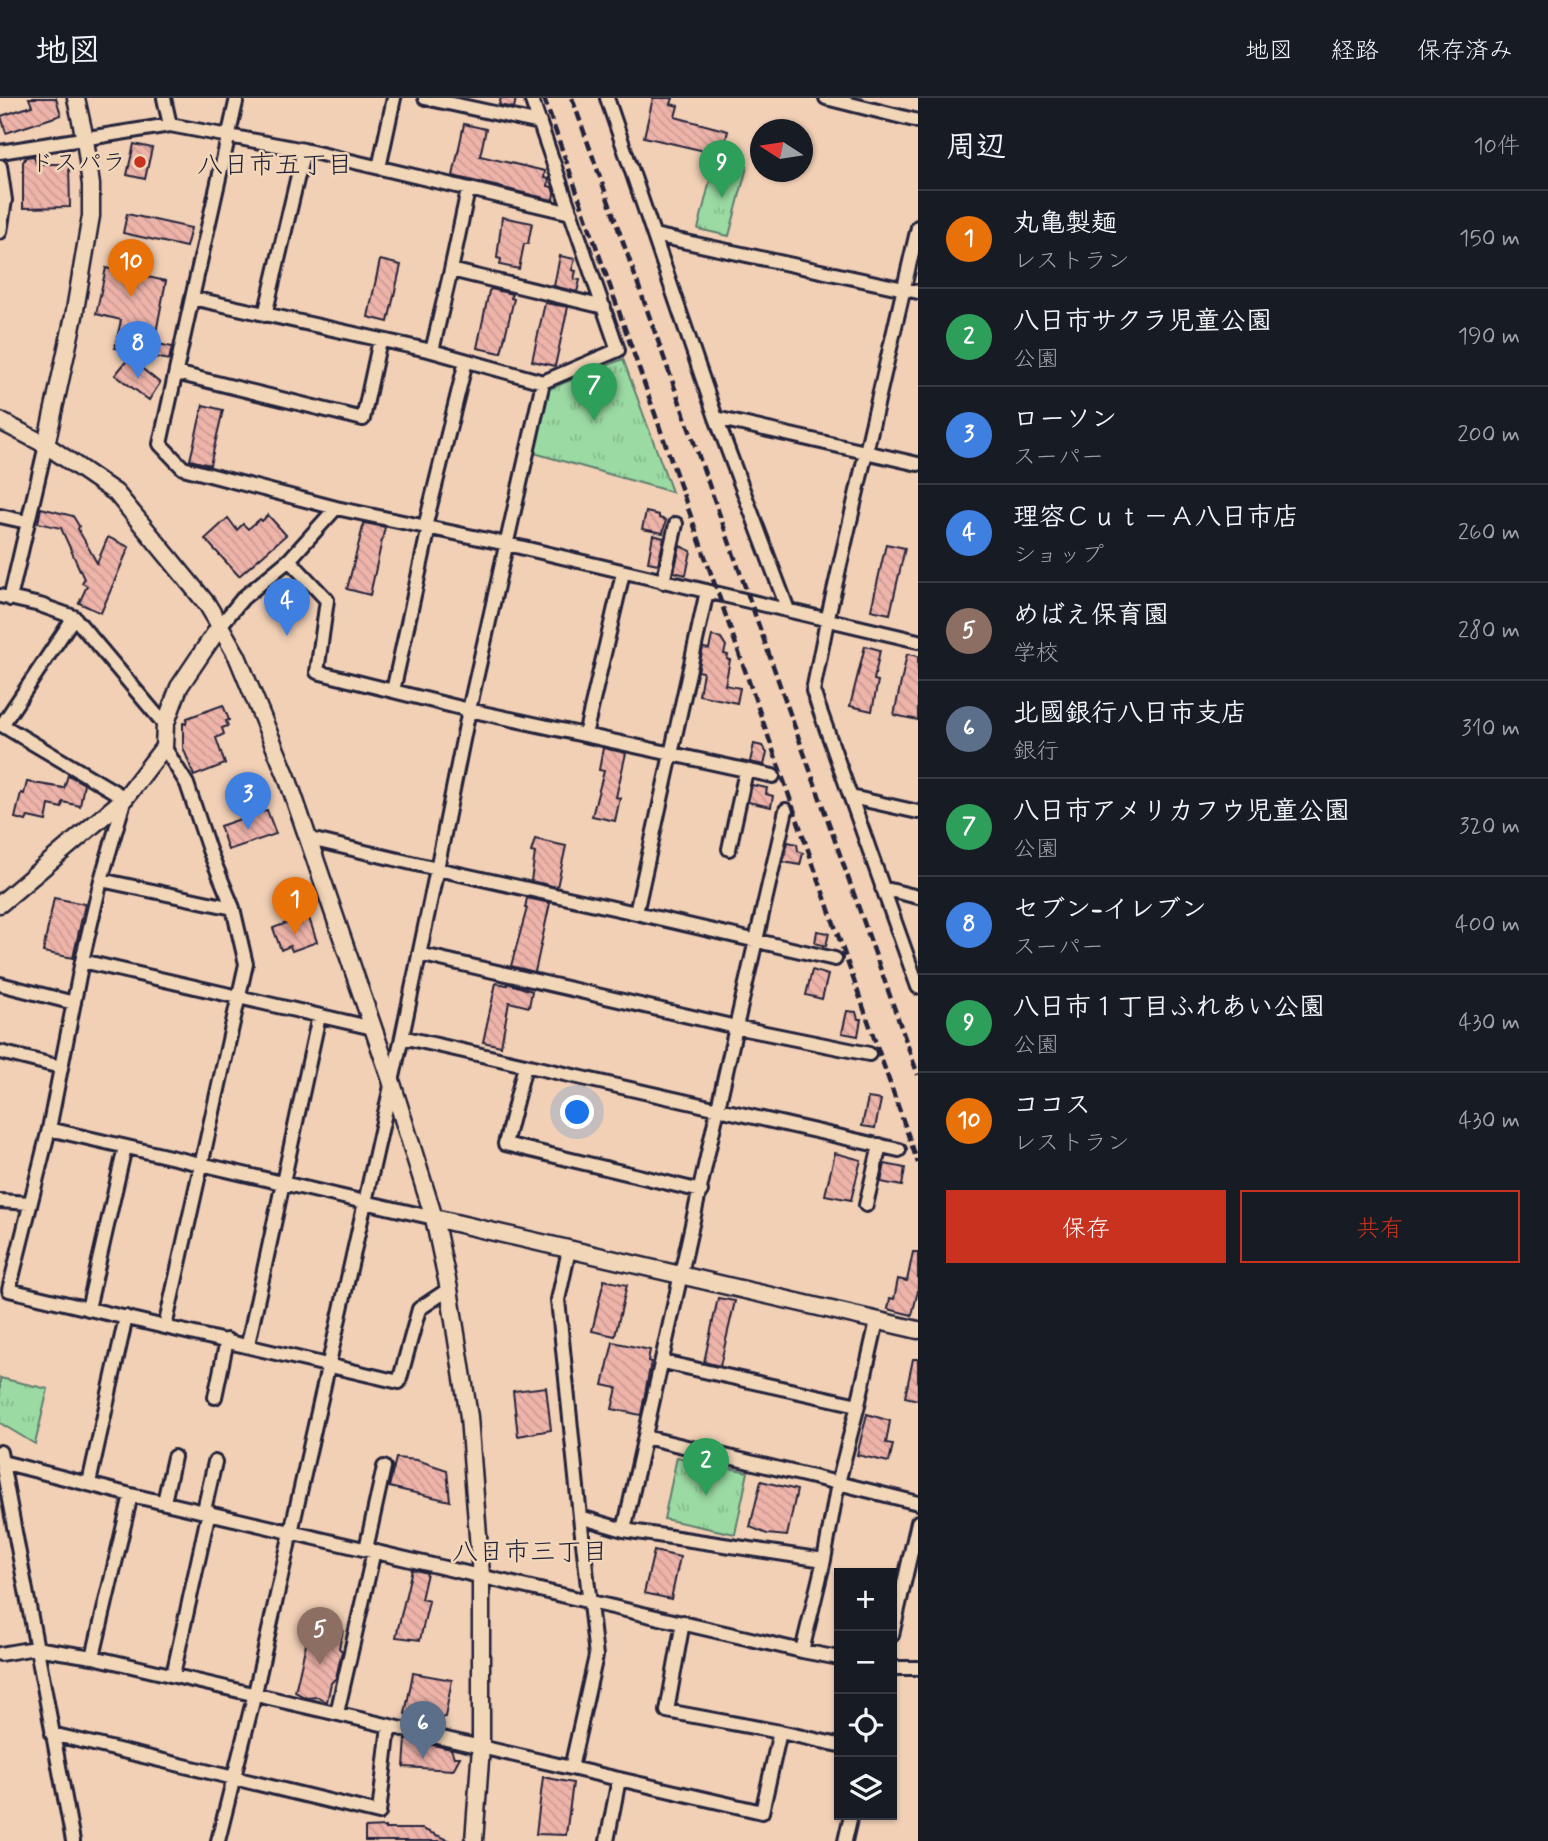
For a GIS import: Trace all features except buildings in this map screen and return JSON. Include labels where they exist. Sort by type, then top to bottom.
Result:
[{"type":"street","points":[[76,98],[91,185],[91,216],[74,316],[46,445],[5,598],[74,617],[165,724]]},
{"type":"street","points":[[164,98],[170,125]]},
{"type":"street","points":[[237,98],[160,444],[183,468],[336,508],[507,544],[918,641]]},
{"type":"street","points":[[379,168],[394,98]]},
{"type":"street","points":[[425,98],[540,123]]},
{"type":"street","points":[[192,298],[432,351],[543,382],[618,350],[531,98]]},
{"type":"street","points":[[607,98],[716,418],[788,610]]},
{"type":"street","points":[[826,98],[918,121]]},
{"type":"street","points":[[0,152],[170,125],[304,150],[571,213]]},
{"type":"street","points":[[265,315],[304,150]]},
{"type":"street","points":[[0,166],[5,200],[0,232]]},
{"type":"street","points":[[432,351],[468,190]]},
{"type":"street","points":[[918,227],[813,691],[918,986]]},
{"type":"street","points":[[654,235],[918,292]]},
{"type":"street","points":[[451,270],[604,307]]},
{"type":"street","points":[[176,373],[363,419],[380,340]]},
{"type":"street","points":[[393,691],[427,527],[466,361]]},
{"type":"street","points":[[218,1841],[255,1693],[402,1037],[469,710],[543,382]]},
{"type":"street","points":[[716,418],[918,464]]},
{"type":"street","points":[[0,421],[46,445],[116,493],[207,604],[237,656],[260,709],[310,839],[391,1080],[434,1218],[449,1289],[469,1417],[481,1576],[481,1747],[474,1841]]},
{"type":"street","points":[[165,1326],[246,964],[233,908],[209,850],[187,784],[164,747],[165,724],[179,687],[220,626],[243,598],[289,560],[336,508]]},
{"type":"street","points":[[0,516],[27,522]]},
{"type":"street","points":[[663,582],[676,524]]},
{"type":"street","points":[[289,560],[327,600],[317,672],[469,710],[773,776]]},
{"type":"street","points":[[585,736],[623,573]]},
{"type":"street","points":[[636,913],[707,591]]},
{"type":"street","points":[[74,617],[1,725],[125,798]]},
{"type":"street","points":[[0,905],[125,798],[164,747]]},
{"type":"street","points":[[729,849],[746,771]]},
{"type":"street","points":[[851,797],[918,812]]},
{"type":"street","points":[[125,798],[82,961],[49,1129],[5,1289],[399,1382],[419,1309],[449,1289]]},
{"type":"street","points":[[624,1530],[786,810]]},
{"type":"street","points":[[310,839],[835,960]]},
{"type":"street","points":[[102,880],[233,908]]},
{"type":"street","points":[[882,888],[918,897]]},
{"type":"street","points":[[419,954],[736,1027],[869,1054]]},
{"type":"street","points":[[82,961],[373,1028]]},
{"type":"street","points":[[0,984],[74,1003]]},
{"type":"street","points":[[248,1345],[320,1016]]},
{"type":"street","points":[[402,1037],[899,1150]]},
{"type":"street","points":[[0,1052],[61,1068]]},
{"type":"street","points":[[525,1066],[505,1144],[701,1191]]},
{"type":"street","points":[[49,1129],[918,1330]]},
{"type":"street","points":[[866,1205],[880,1145]]},
{"type":"street","points":[[88,1309],[125,1147]]},
{"type":"street","points":[[0,1201],[29,1203]]},
{"type":"street","points":[[569,1250],[558,1300],[596,1656],[570,1768]]},
{"type":"street","points":[[89,1483],[127,1317]]},
{"type":"street","points":[[802,1651],[824,1560],[838,1483],[877,1321]]},
{"type":"street","points":[[215,1397],[227,1340]]},
{"type":"street","points":[[663,1362],[858,1405]]},
{"type":"street","points":[[645,1437],[918,1503]]},
{"type":"street","points":[[73,1841],[1,1457],[131,1495],[834,1657]]},
{"type":"street","points":[[164,1502],[174,1457]]},
{"type":"street","points":[[173,1675],[215,1462]]},
{"type":"street","points":[[337,1713],[384,1467]]},
{"type":"street","points":[[93,1657],[131,1495]]},
{"type":"street","points":[[580,1517],[624,1530],[824,1560]]},
{"type":"street","points":[[893,1631],[918,1522]]},
{"type":"street","points":[[683,1622],[667,1711],[834,1744]]},
{"type":"street","points":[[0,1654],[35,1648],[93,1657],[762,1812],[780,1732]]},
{"type":"street","points":[[897,1668],[918,1668]]},
{"type":"street","points":[[52,1734],[379,1813],[389,1726]]},
{"type":"street","points":[[607,1841],[619,1779]]},
{"type":"street","points":[[845,1841],[850,1820]]},
{"type":"green space","points":[[716,156],[747,167],[729,236],[698,229]]},
{"type":"green space","points":[[623,359],[672,492],[534,453],[549,389]]},
{"type":"green space","points":[[0,1378],[48,1389],[35,1444],[0,1423]]},
{"type":"green space","points":[[677,1457],[748,1472],[735,1534],[664,1519]]},
{"type":"railway","points":[[544,98],[918,1163]]},
{"type":"railway","points":[[572,98],[918,1075]]},
{"type":"place","name":"ドスパラ","points":[[140,162]]},
{"type":"place","name":"八日市１丁目ふれあい公園","points":[[722,198]]},
{"type":"place","name":"ココス","points":[[131,297]]},
{"type":"place","name":"セブン-イレブン","points":[[138,379]]},
{"type":"place","name":"八日市アメリカフウ児童公園","points":[[594,421]]},
{"type":"place","name":"理容Ｃｕｔ－Ａ八日市店","points":[[287,636]]},
{"type":"place","name":"ローソン","points":[[248,830]]},
{"type":"place","name":"丸亀製麺","points":[[295,935]]},
{"type":"place","name":"八日市サクラ児童公園","points":[[706,1496]]},
{"type":"place","name":"めばえ保育園","points":[[320,1665]]},
{"type":"place","name":"北國銀行八日市支店","points":[[423,1759]]},
{"type":"district","name":"八日市五丁目","points":[[275,164]]},
{"type":"district","name":"八日市三丁目","points":[[530,1551]]}]
